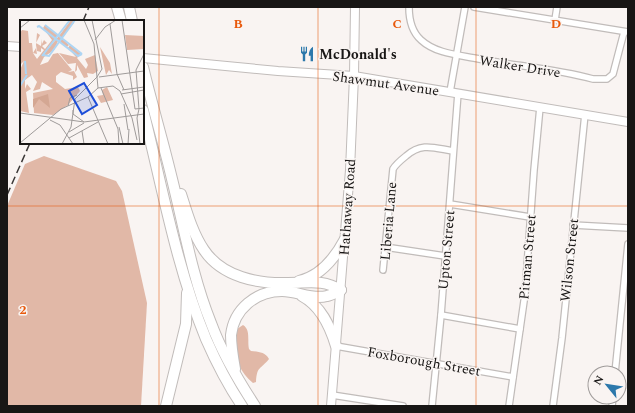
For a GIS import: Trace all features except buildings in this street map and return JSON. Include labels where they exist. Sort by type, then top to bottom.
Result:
[{"type":"highway","points":[[117,7],[121,20]]},
{"type":"highway","points":[[128,7],[132,20]]},
{"type":"highway","points":[[144,73],[165,149],[183,230],[200,292],[215,334],[236,377],[255,406]]},
{"type":"highway","points":[[144,114],[187,285],[211,350],[242,406]]},
{"type":"highway","points":[[165,149],[194,229],[202,246],[208,255],[221,266],[244,278],[288,284],[324,283],[333,285],[342,290]]},
{"type":"highway","points":[[288,284],[302,280],[323,268],[335,256],[345,240]]},
{"type":"highway","points":[[166,406],[186,324],[187,285]]},
{"type":"highway","points":[[236,377],[231,335],[234,323],[242,308],[250,300],[269,292],[283,291],[322,297],[342,290]]},
{"type":"highway","points":[[297,293],[308,299],[321,313],[329,326],[336,346]]},
{"type":"main road","name":"Hathaway Road","points":[[331,406],[342,290],[350,170],[355,7]]},
{"type":"main road","points":[[7,46],[20,47]]},
{"type":"main road","name":"Shawmut Avenue","points":[[144,58],[278,71],[354,76],[628,122]]},
{"type":"street","name":"Walker Drive","points":[[409,7],[413,28],[422,41],[434,48],[456,55],[593,79],[605,79],[612,76],[626,32]]},
{"type":"street","name":"Upton Street","points":[[432,406],[450,204],[456,55],[465,7]]},
{"type":"street","points":[[474,7],[626,32]]},
{"type":"street","points":[[555,20],[557,7]]},
{"type":"street","name":"Pitman Street","points":[[509,406],[524,294],[540,107]]},
{"type":"street","name":"Wilson Street","points":[[553,406],[562,338],[585,114]]},
{"type":"street","name":"Liberia Lane","points":[[383,270],[391,177],[394,167],[417,148],[426,147],[453,151]]},
{"type":"street","points":[[450,204],[530,217]]},
{"type":"street","points":[[573,225],[628,228]]},
{"type":"street","points":[[616,365],[626,287],[628,244]]},
{"type":"street","points":[[386,246],[445,256]]},
{"type":"street","points":[[441,315],[520,329]]},
{"type":"street","name":"Foxborough Street","points":[[336,346],[513,377]]},
{"type":"street","points":[[332,395],[403,406]]},
{"type":"shaded area","points":[[44,156],[116,181],[122,191],[147,303],[141,406],[7,406],[7,206],[25,164]]},
{"type":"shaded area","points":[[243,325],[248,332],[249,349],[251,351],[264,354],[269,359],[258,371],[256,382],[253,383],[243,372],[235,352],[237,329]]},
{"type":"railway","points":[[83,20],[89,7]]},
{"type":"railway","points":[[7,195],[30,144]]},
{"type":"place","name":"McDonald's","points":[[307,54]]}]
